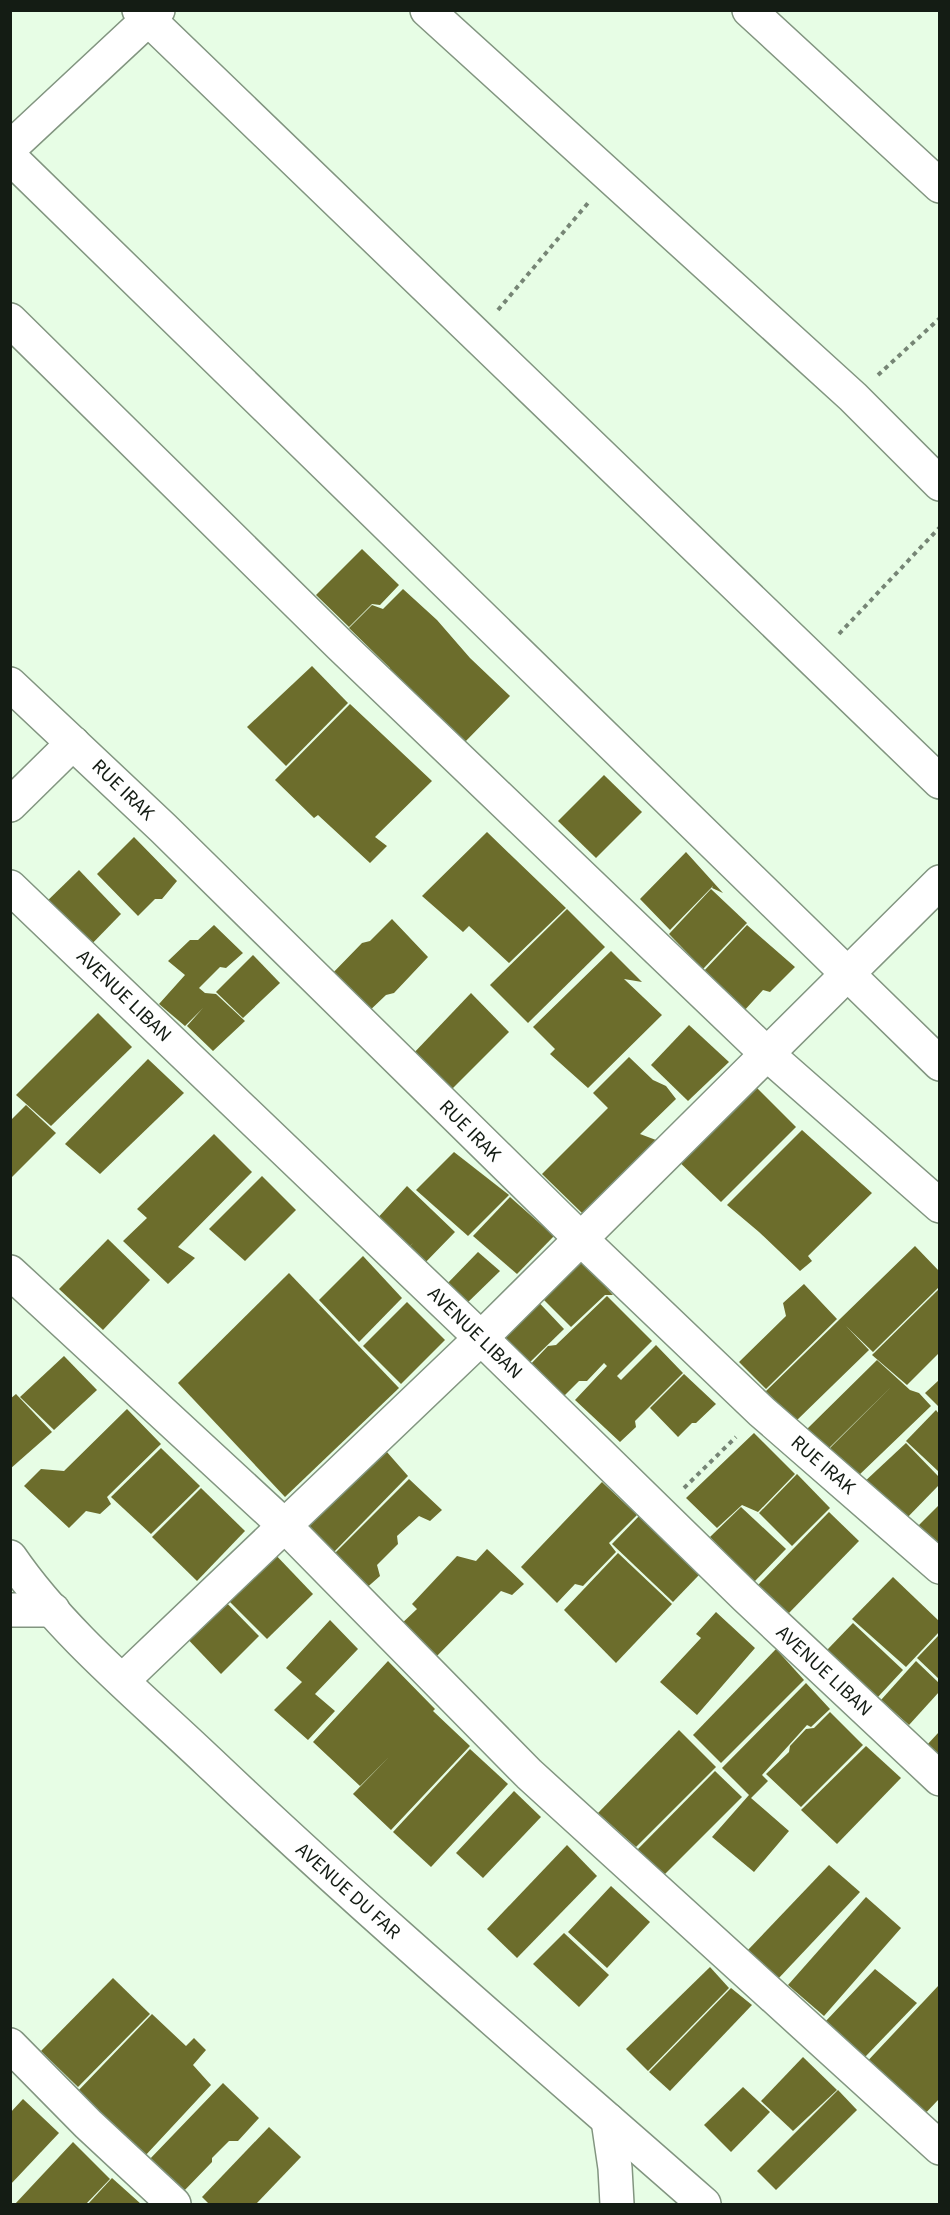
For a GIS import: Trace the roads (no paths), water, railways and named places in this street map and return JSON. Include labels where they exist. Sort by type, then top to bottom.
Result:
[{"type":"street","points":[[427,10],[853,398],[939,484]]},
{"type":"street","points":[[750,10],[939,186]]},
{"type":"street","points":[[10,148],[149,14],[476,336],[939,782]]},
{"type":"street","points":[[10,157],[939,1065]]},
{"type":"street","points":[[10,320],[340,645],[767,1054],[939,1206]]},
{"type":"street","name":"RUE IRAK","points":[[10,684],[163,828],[581,1239],[762,1412],[939,1567]]},
{"type":"street","points":[[10,805],[73,743]]},
{"type":"street","points":[[123,1680],[481,1338],[939,882]]},
{"type":"street","name":"AVENUE LIBAN","points":[[10,887],[481,1338],[746,1597],[939,1779]]},
{"type":"street","points":[[10,1272],[285,1526],[529,1774],[939,2148]]},
{"type":"street","name":"AVENUE DU FAR","points":[[10,1557],[53,1610],[108,1668],[310,1858],[704,2205]]},
{"type":"street","points":[[10,1610],[53,1610]]},
{"type":"street","points":[[10,2045],[88,2124],[174,2205]]},
{"type":"street","points":[[608,2120],[615,2168],[617,2205]]}]
